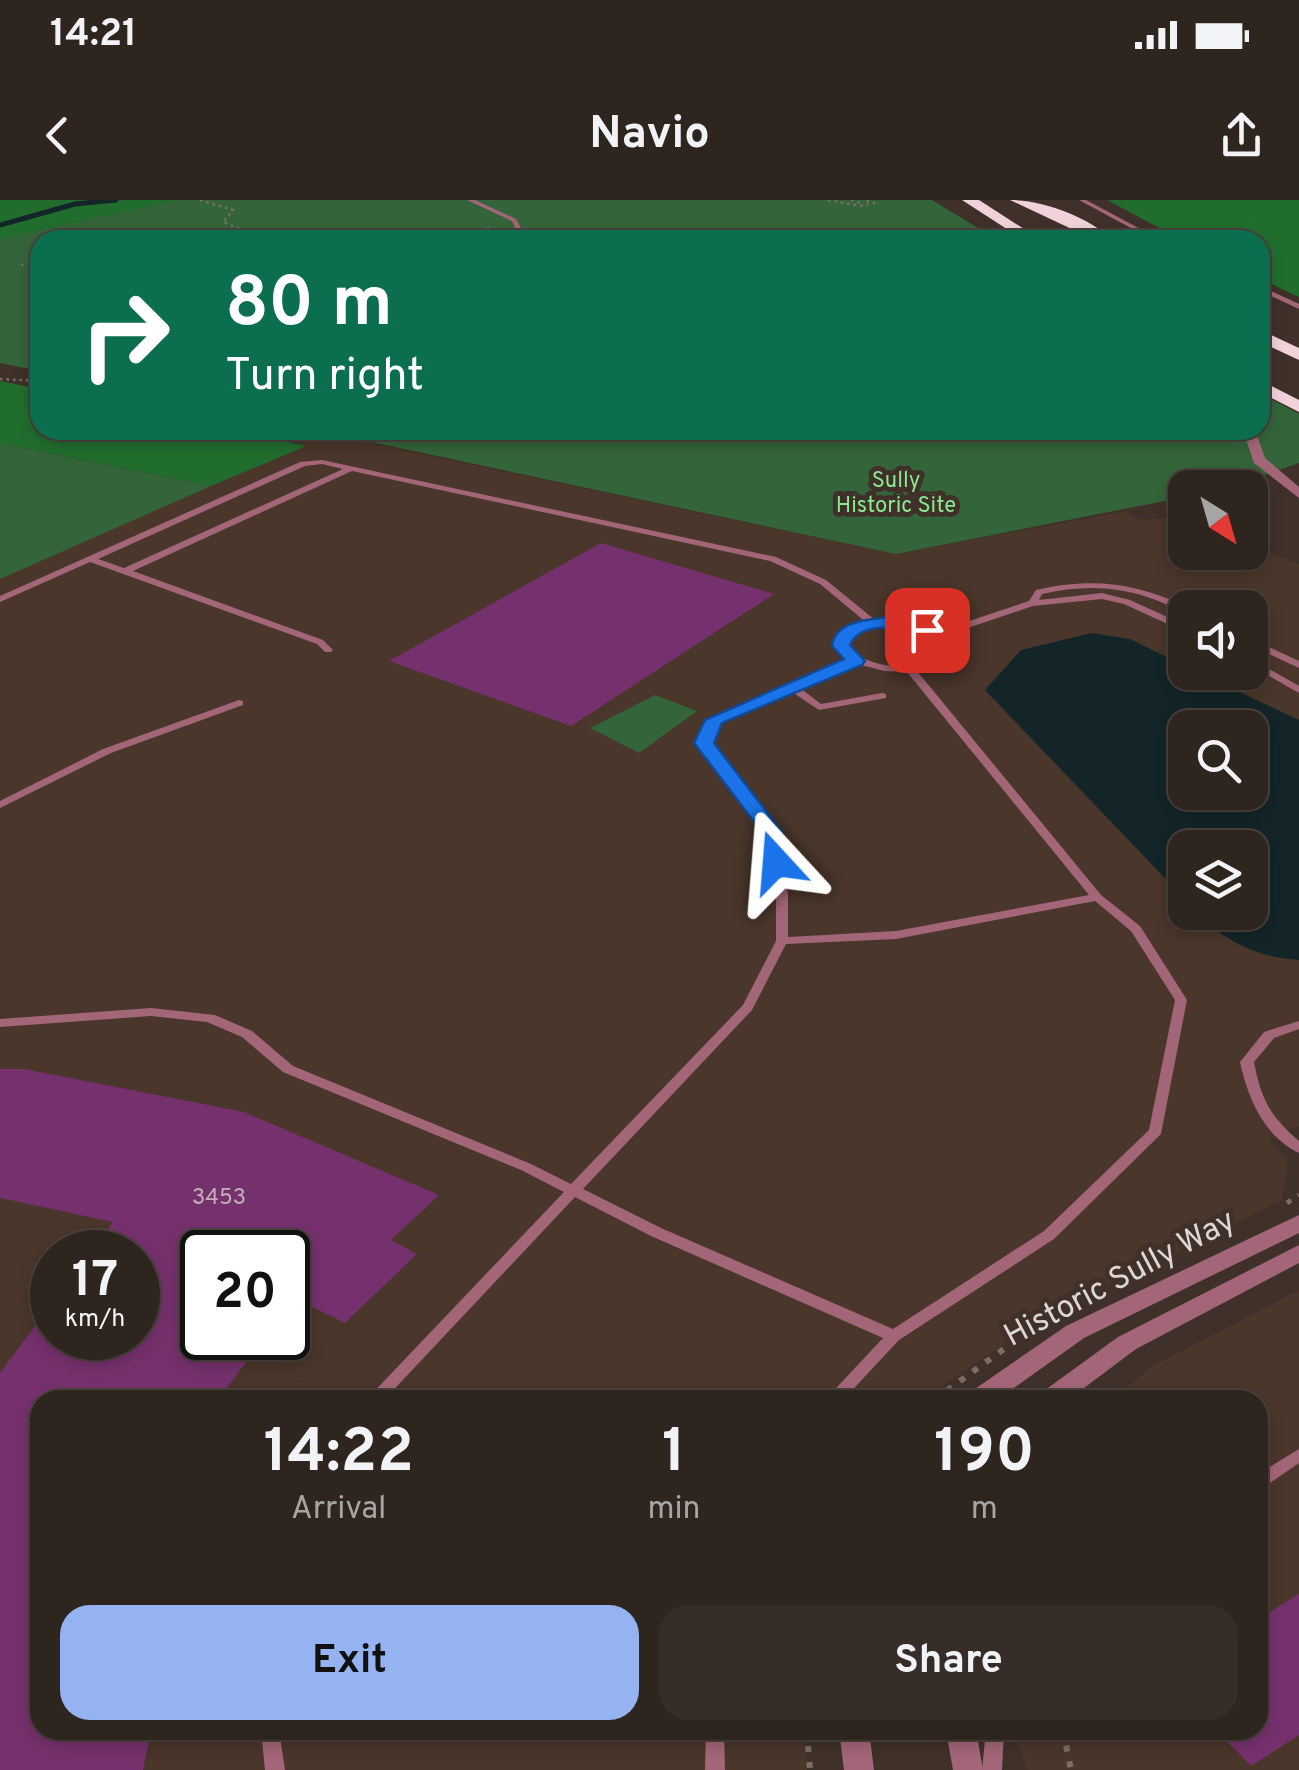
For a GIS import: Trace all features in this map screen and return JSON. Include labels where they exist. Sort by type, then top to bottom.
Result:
[{"type":"highway","points":[[969,200],[1018,230]]},
{"type":"highway","points":[[1016,200],[1068,230]]},
{"type":"highway","points":[[1016,200],[1084,230]]},
{"type":"highway","points":[[1270,323],[1299,336]]},
{"type":"highway","points":[[1270,340],[1299,355]]},
{"type":"highway","points":[[1270,372],[1299,388]]},
{"type":"highway","points":[[1270,391],[1299,407]]},
{"type":"street","points":[[1251,440],[1258,460],[1299,494]]},
{"type":"street","name":"Historic Sully Way","points":[[992,1390],[1075,1332],[1299,1223]]},
{"type":"street","points":[[1063,1390],[1128,1342],[1299,1253]]},
{"type":"street","points":[[855,1740],[859,1770]]},
{"type":"street","points":[[963,1740],[968,1770]]},
{"type":"lane","points":[[470,200],[514,220],[516,230]]},
{"type":"lane","points":[[1082,200],[1139,230]]},
{"type":"lane","points":[[1270,293],[1299,306]]},
{"type":"lane","points":[[0,599],[302,464],[354,467],[774,559],[823,582],[873,623]]},
{"type":"lane","points":[[126,572],[354,467]]},
{"type":"lane","points":[[90,558],[320,642],[328,650]]},
{"type":"lane","points":[[1032,603],[1039,592],[1097,583],[1127,586],[1168,602]]},
{"type":"lane","points":[[936,635],[1032,603],[1102,596],[1127,602],[1168,621]]},
{"type":"lane","points":[[384,1390],[748,1006],[782,941],[782,895],[772,832],[704,743],[714,720],[856,661],[909,668],[941,655],[944,648],[936,635],[915,626],[873,623],[842,639],[841,646],[856,661]]},
{"type":"lane","points":[[1268,650],[1299,665]]},
{"type":"lane","points":[[1275,673],[1299,665]]},
{"type":"lane","points":[[843,1390],[894,1336],[1049,1235],[1156,1132],[1181,1000],[1136,930],[1097,897],[909,668]]},
{"type":"lane","points":[[1268,670],[1299,690]]},
{"type":"lane","points":[[792,687],[820,706],[882,696]]},
{"type":"lane","points":[[0,805],[107,751],[239,704]]},
{"type":"lane","points":[[782,941],[896,934],[1097,897]]},
{"type":"lane","points":[[0,1023],[151,1012],[210,1018],[247,1034],[288,1069],[575,1192],[894,1336]]},
{"type":"lane","points":[[1299,1025],[1269,1035],[1247,1062],[1253,1093],[1264,1119],[1299,1148]]},
{"type":"lane","points":[[1268,1475],[1299,1455]]},
{"type":"lane","points":[[271,1740],[275,1770]]},
{"type":"lane","points":[[715,1740],[715,1770]]},
{"type":"lane","points":[[992,1770],[994,1740]]},
{"type":"path","points":[[200,200],[234,210],[223,222],[243,230]]},
{"type":"path","points":[[828,200],[866,202]]},
{"type":"path","points":[[851,200],[866,202]]},
{"type":"path","points":[[487,230],[514,220]]},
{"type":"path","points":[[21,265],[30,264]]},
{"type":"path","points":[[0,379],[30,380]]},
{"type":"path","points":[[807,1740],[810,1770]]},
{"type":"path","points":[[1065,1740],[1071,1770]]},
{"type":"shaded area","points":[[306,440],[355,440],[896,554],[1126,511],[1141,520],[1168,518],[1168,570],[1268,570],[1268,551],[1299,564],[1299,1126],[1269,1140],[1288,1159],[1282,1200],[1045,1316],[940,1390],[30,1390],[30,1740],[805,1740],[807,1770],[0,1770],[0,574]]},
{"type":"shaded area","points":[[1092,633],[1130,639],[1168,658],[1168,690],[1235,690],[1299,720],[1299,960],[1244,947],[1217,930],[1268,930],[1268,830],[1168,830],[1168,881],[985,690],[1021,650]]},
{"type":"shaded area","points":[[1299,1290],[1299,1770],[1028,1770],[1017,1740],[1268,1740],[1268,1390],[1124,1390],[1154,1365]]},
{"type":"green space","points":[[0,200],[178,200],[30,230],[0,239]]},
{"type":"green space","points":[[109,200],[932,200],[982,230],[30,230],[30,369],[0,363],[0,224]]},
{"type":"green space","points":[[1107,200],[1299,200],[1299,297],[1270,284],[1270,230],[1163,230]]},
{"type":"green space","points":[[0,381],[30,387],[30,440],[278,440],[306,446],[211,486],[0,443]]},
{"type":"green space","name":"Sully Historic Site","points":[[1270,398],[1299,414],[1299,463],[1268,474],[1268,470],[1168,470],[1168,500],[896,554],[362,440],[1270,440]]},
{"type":"green space","points":[[0,443],[211,486],[0,579]]},
{"type":"green space","points":[[655,695],[697,711],[639,753],[590,728]]},
{"type":"building","points":[[601,543],[774,594],[571,726],[389,661]]},
{"type":"building","points":[[0,1069],[24,1069],[244,1112],[439,1195],[391,1240],[417,1254],[345,1323],[310,1306],[310,1230],[180,1230],[180,1360],[248,1360],[225,1390],[30,1390],[30,1740],[149,1740],[143,1770],[0,1770],[0,1373],[30,1333],[30,1360],[160,1360],[160,1230],[107,1230],[113,1222],[0,1198]]},
{"type":"building","points":[[1299,1594],[1299,1735],[1251,1766],[1226,1740],[1268,1740],[1268,1613]]},
{"type":"waterway","points":[[0,225],[75,204],[116,200]]},
{"type":"route","points":[[776,862],[772,832],[704,743],[714,720],[856,661],[841,646],[842,639],[858,626],[887,622],[927,630]]}]
